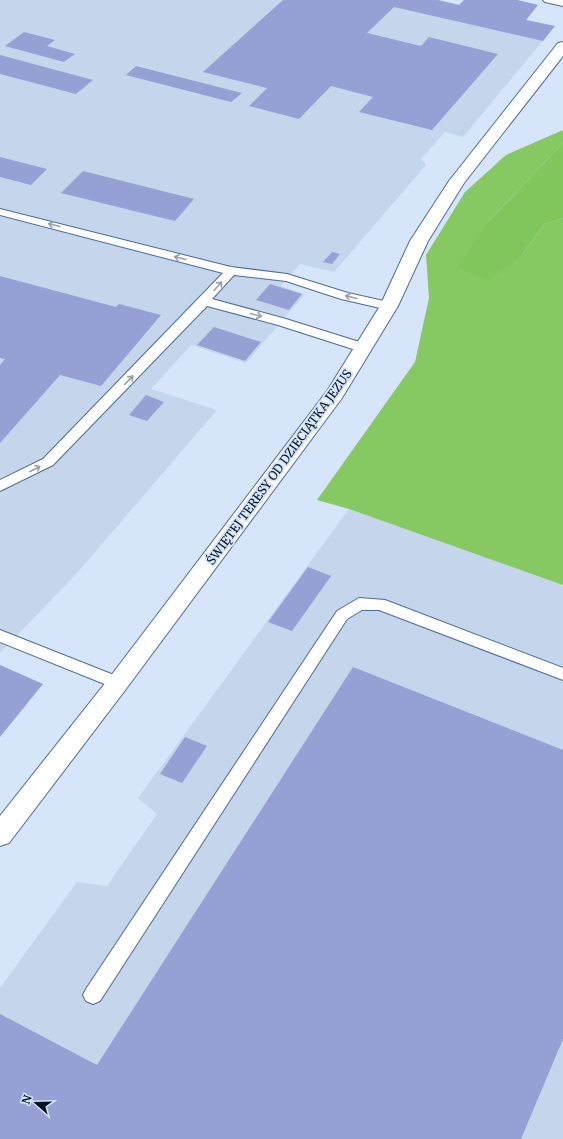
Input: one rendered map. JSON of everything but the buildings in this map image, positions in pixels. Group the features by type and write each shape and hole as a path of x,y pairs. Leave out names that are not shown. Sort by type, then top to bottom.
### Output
{"street":[{"name":"ŚWIĘTEJ TERESY OD DZIECIĄTKA JEZUS","path":"0,836 118,683 335,394 389,306 419,241 457,181 563,46"}],"lane":[{"path":"548,0 563,3"},
{"path":"0,212 231,271 288,278 345,296 389,306"},
{"path":"0,486 48,462 204,301 231,271"},
{"path":"204,301 282,322 364,348"},
{"path":"93,995 342,615 359,604 380,604 563,674"},
{"path":"0,636 118,683"}],"shaded area":[{"path":"0,0 438,0 459,5 464,0 517,0 538,5 526,20 555,26 463,137 445,132 421,159 426,165 334,272 300,264 281,286 305,294 246,363 191,345 151,389 217,410 77,573 0,653"},
{"path":"349,509 563,585 563,1139 0,1139 0,988 77,882 107,886 157,814 138,798"}],"green space":[{"path":"563,130 563,143 487,223 522,255 544,224 563,218 563,585 349,509 317,500 415,362 429,298 426,255 465,192 506,155"},
{"path":"563,143 563,218 544,224 522,255 488,281 457,268 487,223"}]}
